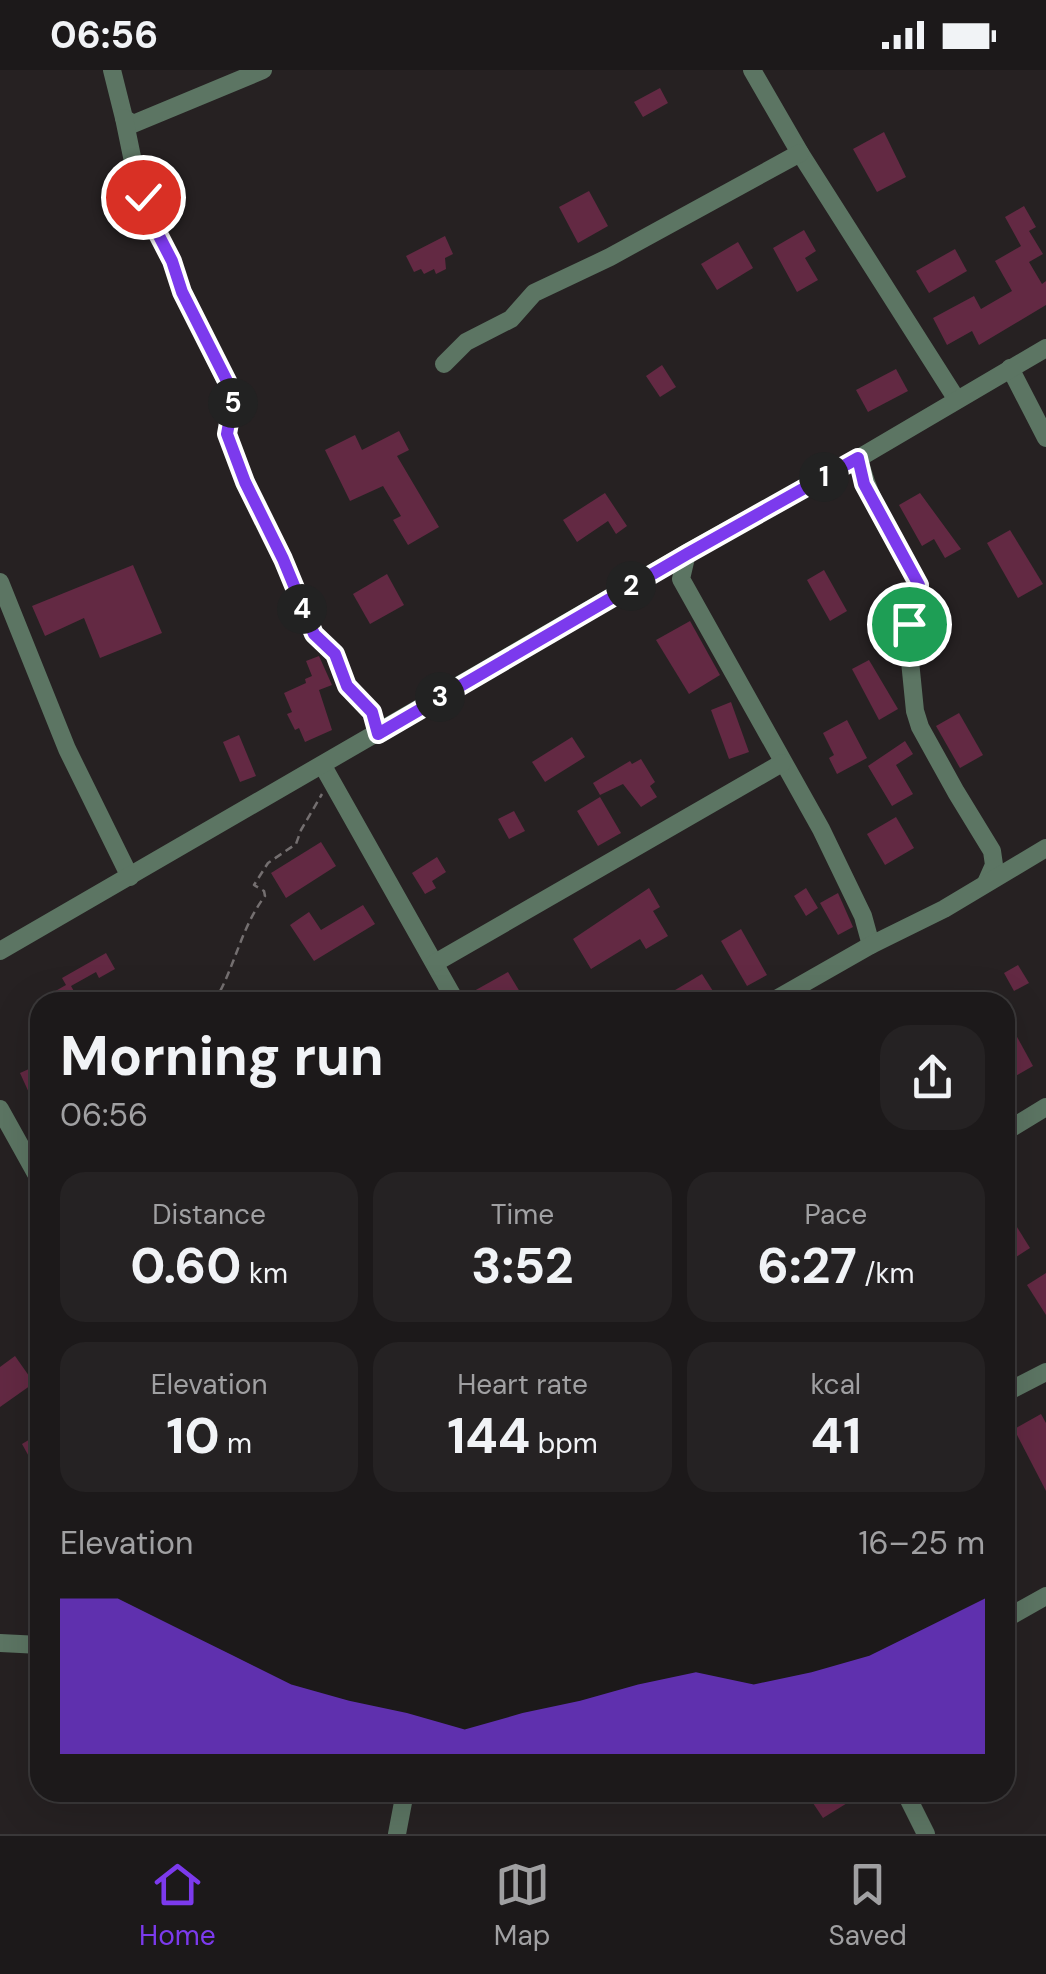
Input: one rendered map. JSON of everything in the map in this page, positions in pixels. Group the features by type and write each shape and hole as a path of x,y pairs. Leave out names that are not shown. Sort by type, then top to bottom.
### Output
{"street":[{"path":"112,70 138,186 151,208 182,292 234,395 227,434 245,482 314,634 335,654 347,686 372,712 378,734"},
{"path":"124,118 133,124 144,121 263,70"},
{"path":"752,70 800,153 957,400"},
{"path":"444,364 466,342 510,319 534,293 610,258 800,153"},
{"path":"0,951 327,773 378,734 1046,348"},
{"path":"1010,368 1046,438"},
{"path":"858,458 868,493 919,585 908,641 915,710 920,727 992,851 994,865 986,883"},
{"path":"687,554 681,579 821,829 862,916 871,945"},
{"path":"0,582 61,734 130,877"},
{"path":"434,963 782,763"},
{"path":"327,773 450,992"},
{"path":"789,992 944,909 1046,848"},
{"path":"1015,1126 1046,1106"},
{"path":"0,1109 30,1162"},
{"path":"1015,1388 1046,1372"},
{"path":"1015,1614 1046,1596"},
{"path":"0,1642 30,1644"},
{"path":"396,1834 403,1802"},
{"path":"909,1802 926,1834"}],"path":[{"path":"219,992 234,962 244,926 264,896 264,891 254,886 268,863 296,844 327,773"}],"building":[{"path":"660,88 668,103 643,117 634,102"},
{"path":"884,132 906,177 877,192 853,149"},
{"path":"589,191 608,226 578,243 559,207"},
{"path":"1024,206 1036,227 1029,231 1043,254 1029,262 1042,284 1046,281 1046,305 979,345 972,331 947,345 933,318 974,296 981,309 1012,291 995,261 1021,246 1005,217"},
{"path":"804,230 816,251 805,258 818,280 797,292 773,248"},
{"path":"445,236 453,254 445,258 446,269 436,274 434,269 424,274 421,269 414,272 406,256"},
{"path":"738,242 753,268 717,290 701,264"},
{"path":"955,249 967,271 929,293 916,271"},
{"path":"662,365 676,387 660,397 646,376"},
{"path":"896,369 908,391 868,412 856,390"},
{"path":"399,431 409,450 397,456 439,527 408,545 393,520 401,516 383,486 350,501 325,450 355,435 362,450"},
{"path":"605,493 627,526 616,534 608,521 577,542 563,520"},
{"path":"920,493 961,549 945,558 934,539 922,546 899,505"},
{"path":"1010,530 1043,584 1018,598 987,543"},
{"path":"133,565 162,633 100,658 84,618 45,636 32,606"},
{"path":"824,570 847,611 830,621 807,580"},
{"path":"387,574 404,605 370,624 353,594"},
{"path":"690,621 720,675 689,694 656,640"},
{"path":"319,656 332,685 319,690 332,730 305,742 287,714 292,712 284,693 306,683 305,679 312,676 306,661"},
{"path":"869,660 898,709 879,720 852,669"},
{"path":"731,702 749,752 729,759 711,710"},
{"path":"959,713 983,755 960,768 936,726"},
{"path":"847,720 867,758 837,774 829,758 834,755 823,733"},
{"path":"239,735 256,776 240,782 223,742"},
{"path":"572,737 585,757 545,782 532,762"},
{"path":"905,741 913,754 896,765 913,794 892,806 868,766"},
{"path":"641,759 655,782 650,786 657,797 641,807 623,784 600,795 593,783 630,761 632,764"},
{"path":"600,797 621,833 598,846 577,811"},
{"path":"514,811 525,831 509,839 498,819"},
{"path":"896,817 914,848 885,865 867,834"},
{"path":"321,842 336,866 286,898 271,873"},
{"path":"437,857 446,872 432,881 436,888 425,894 412,873"},
{"path":"649,888 660,907 653,911 668,936 646,949 640,939 591,969 573,939"},
{"path":"806,888 818,908 806,916 794,896"},
{"path":"838,893 853,927 838,935 820,903"},
{"path":"363,905 375,924 314,961 290,925 309,912 321,930"},
{"path":"741,929 767,975 747,986 721,941"},
{"path":"106,953 115,969 99,978 96,972 71,986 74,992 54,992 66,985 62,978"},
{"path":"1018,965 1029,983 1014,991 1004,973"},
{"path":"508,972 520,992 475,992"},
{"path":"702,974 714,992 672,992"},
{"path":"1015,1033 1033,1066 1015,1076"},
{"path":"30,1068 30,1095 20,1073"},
{"path":"1015,1224 1030,1248 1015,1258"},
{"path":"1046,1273 1046,1315 1027,1285"},
{"path":"15,1356 30,1377 30,1386 0,1407 0,1367"},
{"path":"1041,1414 1046,1423 1046,1491 1015,1431"},
{"path":"30,1439 30,1458 22,1444"},
{"path":"812,1802 849,1802 823,1818"}],"route":[{"path":"143,197 151,208 182,292 234,395 227,434 245,482 314,634 335,654 347,686 372,712 378,734 858,458 864,484 919,585 909,624"}]}
